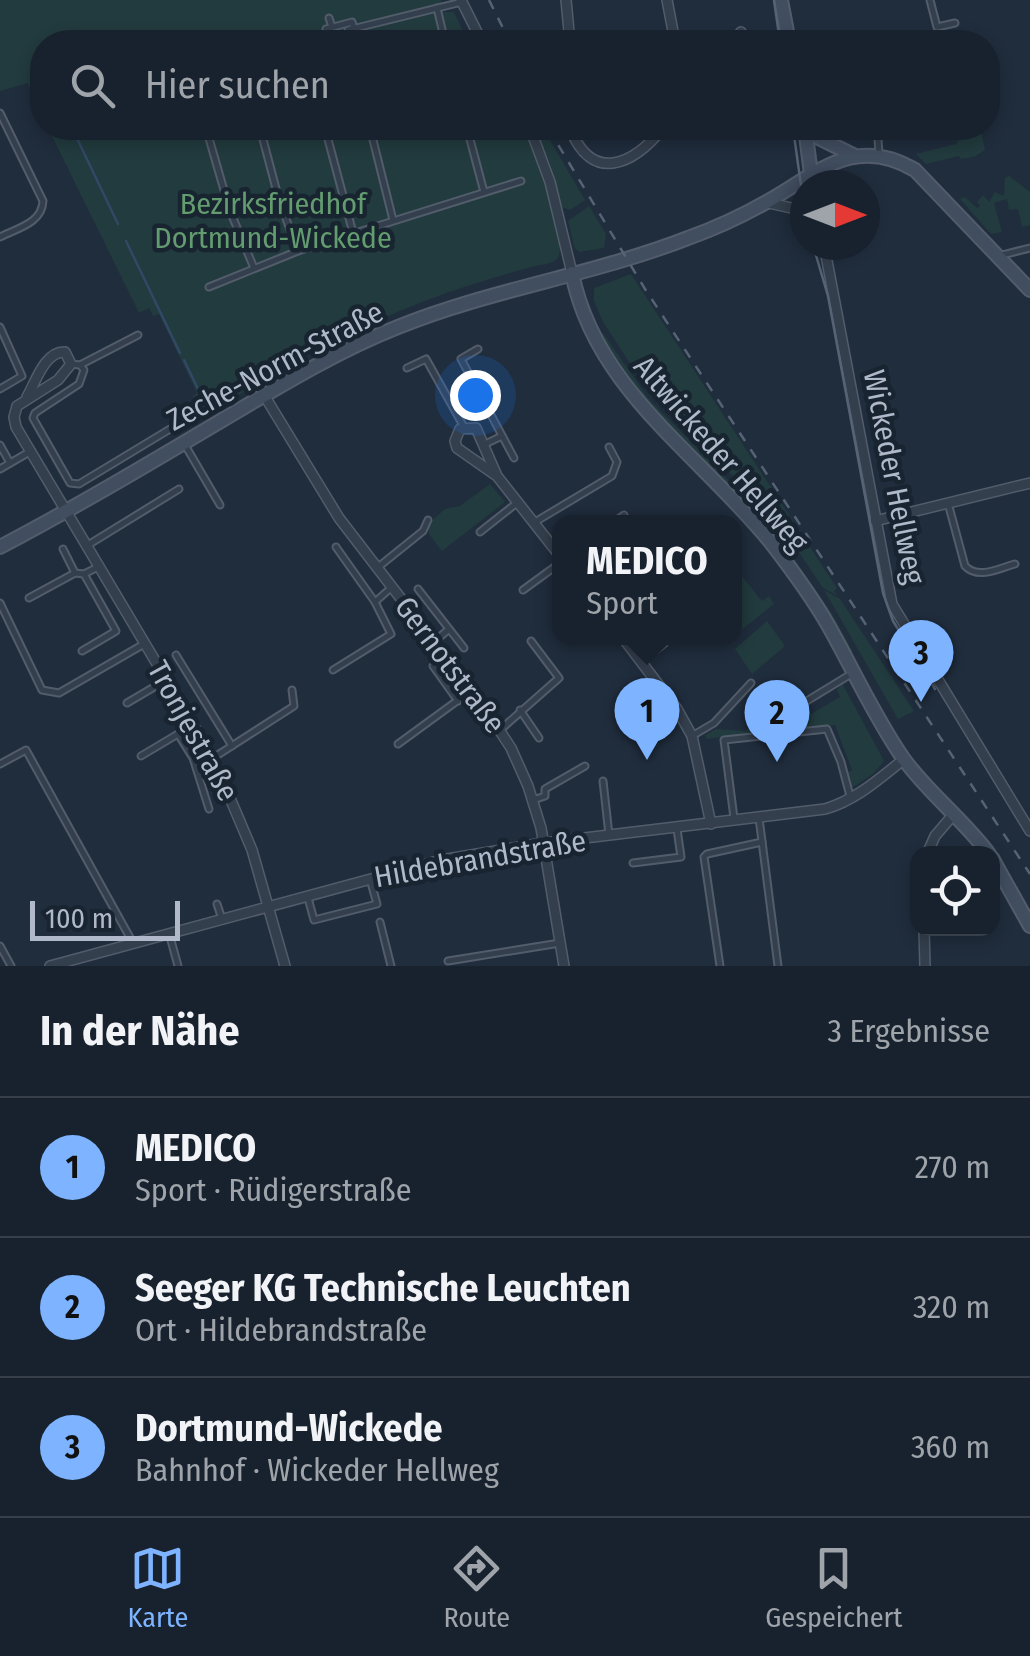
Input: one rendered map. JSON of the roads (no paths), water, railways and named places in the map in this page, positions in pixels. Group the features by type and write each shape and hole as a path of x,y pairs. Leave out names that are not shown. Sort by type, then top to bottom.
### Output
{"main road":[{"path":"781,0 787,30"},
{"path":"807,140 811,170"},
{"path":"823,140 854,155 878,155 904,163 927,179 1030,290"},
{"name":"Zeche-Norm-Straße","path":"829,170 854,155"},
{"name":"Zeche-Norm-Straße","path":"0,548 264,395 397,327 464,303 644,255 707,231 790,191"},
{"name":"Altwickeder Hellweg","path":"572,274 583,314 613,370 640,405 728,493 773,546 826,620 904,759 982,846"},
{"name":"Altwickeder Hellweg","path":"1000,872 1030,926"}],"street":[{"path":"566,0 569,30"},
{"path":"667,0 673,30"},
{"path":"462,1 476,30"},
{"path":"534,140 550,182 572,274"},
{"path":"577,140 582,150 608,164 620,163 640,152 652,140"},
{"path":"766,202 790,208"},
{"name":"Wickeder Hellweg","path":"827,260 892,604 1030,831"},
{"path":"56,351 65,352 75,365 58,380 27,397 49,356 56,351"},
{"name":"Gernotstraße","path":"264,395 317,485 472,690 521,768 544,843 564,966"},
{"name":"Tronjestraße","path":"27,397 17,406 14,417 30,452 213,758 252,850 285,966"},
{"path":"498,476 457,448 456,435 464,427 476,428 498,476 552,548"},
{"path":"875,521 1030,483"},
{"path":"628,645 692,736 711,824"},
{"name":"Hildebrandstraße","path":"50,966 441,860 544,843 824,809 852,798 904,759"},
{"path":"1017,806 1030,802"},
{"path":"932,846 953,815"},
{"path":"924,936 924,966"}],"lane":[{"path":"930,0 937,27 955,23"},
{"path":"326,30 352,22 351,29 462,1"},
{"path":"437,8 442,30"},
{"path":"329,18 332,28"},
{"path":"0,113 43,200 35,220 0,237"},
{"path":"209,140 230,211 254,268"},
{"path":"263,140 278,200 298,251"},
{"path":"328,140 353,234"},
{"path":"373,140 394,220"},
{"path":"470,140 484,193"},
{"path":"878,140 878,155"},
{"path":"209,287 298,251 521,181"},
{"path":"999,256 1030,248"},
{"path":"0,327 22,376 0,389"},
{"path":"75,365 138,335"},
{"path":"478,349 461,359 514,458"},
{"path":"407,368 426,358 464,427"},
{"path":"75,365 84,370 79,384 33,418 70,483 79,484 175,426"},
{"path":"483,445 502,436"},
{"path":"183,443 220,506"},
{"path":"0,445 10,463"},
{"path":"534,523 612,476 617,462 609,447"},
{"path":"0,468 30,452"},
{"path":"86,546 179,489"},
{"path":"480,532 518,502"},
{"path":"948,503 965,566 971,572 981,574 1016,564"},
{"path":"377,568 424,531 428,520"},
{"path":"332,670 391,634 376,602 336,547"},
{"path":"62,548 74,573"},
{"path":"524,590 552,566"},
{"path":"28,598 74,573 84,574 98,567"},
{"path":"82,651 116,631 84,574"},
{"path":"376,602 392,587"},
{"path":"418,589 464,648"},
{"path":"0,603 42,690 59,694 144,644"},
{"path":"434,641 449,629"},
{"path":"500,730 559,678 531,642"},
{"path":"641,661 663,645"},
{"path":"176,655 232,746"},
{"path":"433,666 458,701"},
{"path":"792,710 854,672"},
{"path":"126,703 166,680"},
{"path":"692,736 714,723 751,683"},
{"path":"213,758 294,706 292,690"},
{"path":"398,744 472,690"},
{"path":"520,710 539,738"},
{"path":"142,756 193,725"},
{"path":"734,821 724,740 827,730 842,762 845,786 852,798"},
{"path":"178,734 193,758 209,809"},
{"path":"0,764 26,750 133,943"},
{"path":"532,800 545,796 544,789 584,766"},
{"path":"603,782 609,835"},
{"path":"759,818 778,966"},
{"path":"632,863 681,857 677,827"},
{"path":"720,966 704,857 762,842"},
{"path":"307,895 314,920 377,904 370,878"},
{"path":"218,904 222,919"},
{"path":"380,922 391,966"},
{"path":"169,933 178,966"},
{"path":"448,962 560,943"},
{"path":"0,946 11,966"}],"waterway":[{"path":"78,140 118,224"},
{"path":"126,241 180,353"},
{"path":"184,360 198,389"}],"tram line":[{"path":"774,0 778,30"},
{"path":"795,140 799,170"},
{"path":"817,260 828,296 883,593 893,621 935,689"}],"railway":[{"path":"489,0 504,30"},
{"path":"555,140 645,289 1030,874"}],"place":[{"name":"Dortmund-Wickede","path":"921,702"},
{"name":"MEDICO","path":"647,760"},
{"name":"Seeger KG Technische Leuchten","path":"777,762"}],"park label":[{"name":"Bezirksfriedhof Dortmund-Wickede","path":"273,221"}]}
